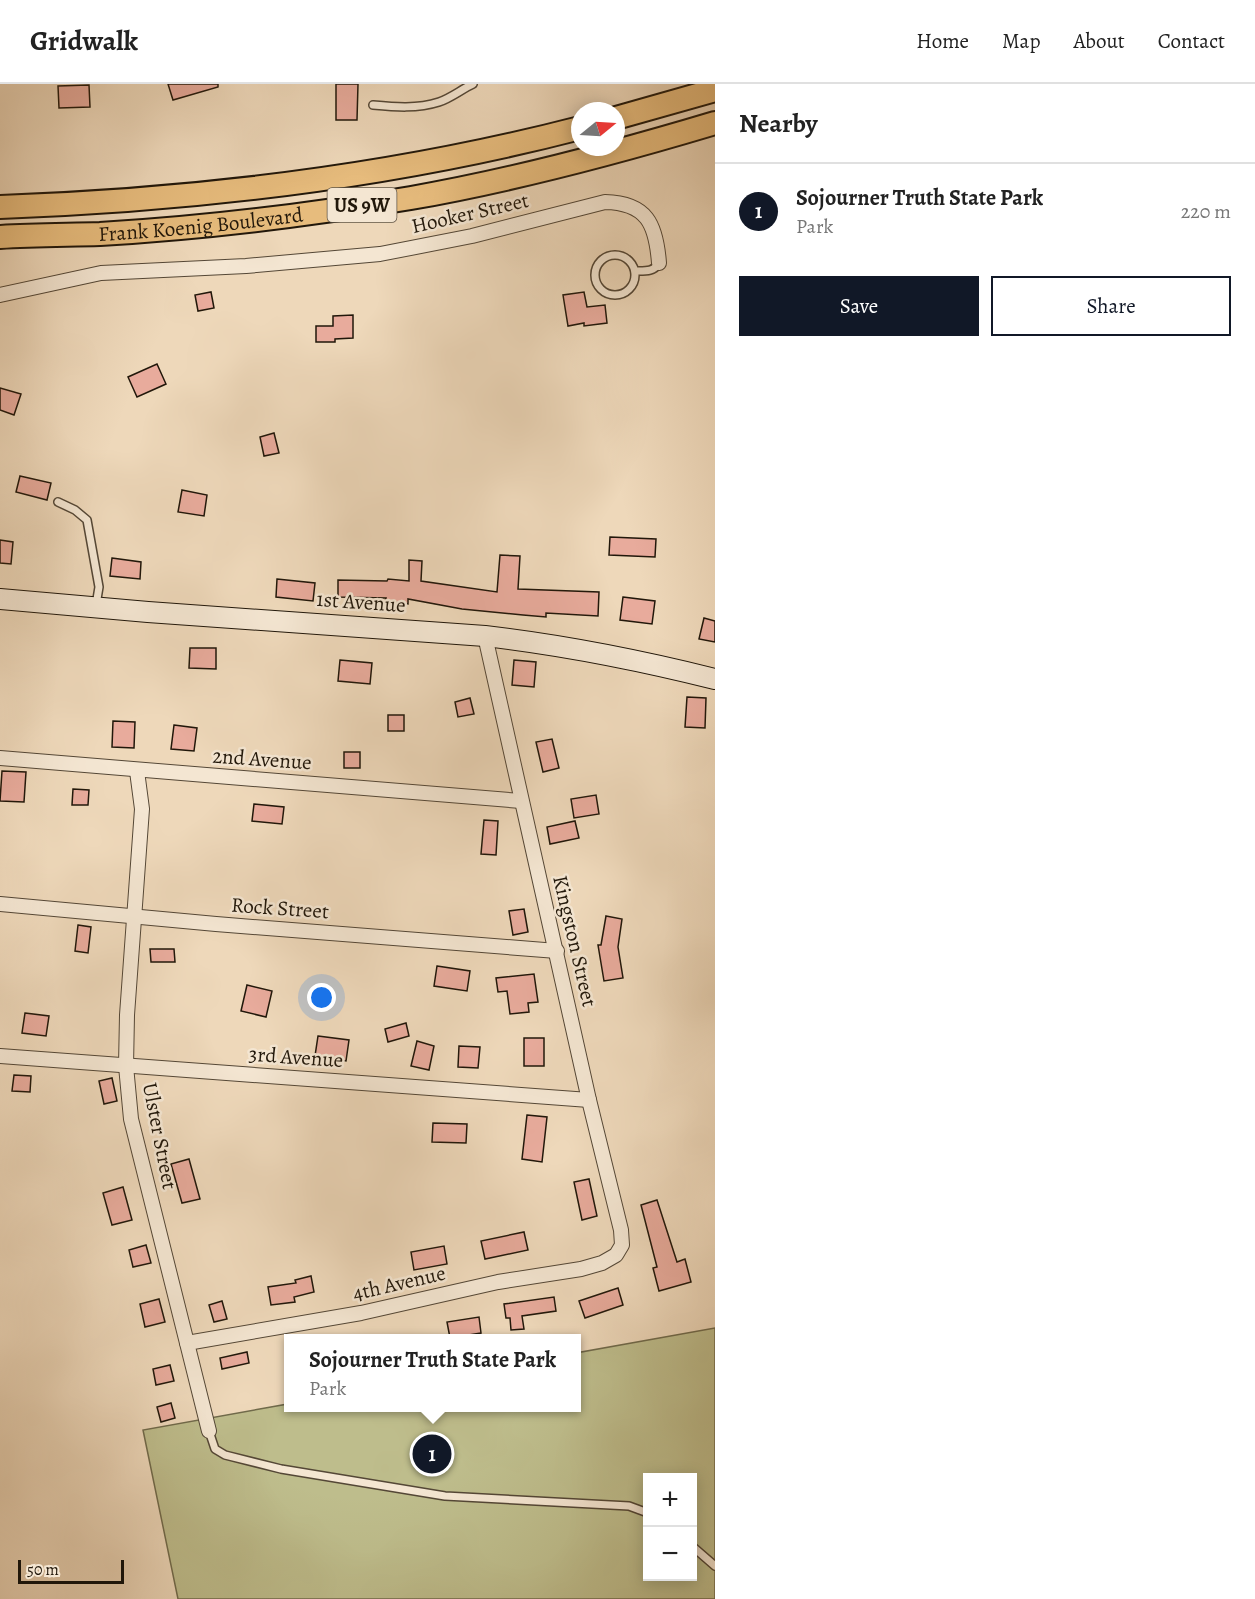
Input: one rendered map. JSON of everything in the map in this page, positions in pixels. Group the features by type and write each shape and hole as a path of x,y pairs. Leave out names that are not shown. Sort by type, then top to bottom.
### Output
{"main road":[{"path":"625,115 715,90"},
{"name":"Frank Koenig Boulevard","path":"0,237 99,234 310,213 412,198 562,165 715,123"},
{"name":"Frank Koenig Boulevard","path":"0,207 191,194 315,180 406,166 571,130"}],"street":[{"name":"Hooker Street","path":"0,294 101,273 246,267 380,254 472,236 605,202 622,202 638,208 650,222 657,244 659,263"},
{"name":"1st Avenue","path":"0,599 540,642 644,662 715,680"},
{"name":"Kingston Street","path":"485,636 589,1100 621,1230 621,1245 616,1255"},
{"name":"2nd Avenue","path":"0,758 521,801"},
{"name":"Ulster Street","path":"137,771 142,809 127,1016 126,1066 131,1119 209,1431"},
{"name":"Rock Street","path":"0,904 556,951"},
{"name":"3rd Avenue","path":"0,1056 589,1100"},
{"name":"4th Avenue","path":"187,1343 361,1313 498,1282 581,1269 602,1263 616,1255"}],"lane":[{"path":"373,105 422,106 441,101 473,84"},
{"path":"612,255 629,260 635,271 635,278 630,289 619,295 612,295 601,289 595,278 601,260 612,255"},
{"path":"635,271 648,271 659,263"},
{"path":"58,502 75,510 87,520 99,587 96,608"},
{"path":"209,1431 214,1449 225,1455 281,1469 445,1496 629,1506 643,1511"},
{"path":"697,1550 715,1566"}],"shaded area":[{"path":"715,1328 715,1599 178,1599 143,1430 284,1405 284,1412 581,1412 581,1352"}],"building":[{"path":"168,84 218,84 218,87 173,100"},
{"path":"336,84 358,84 357,120 336,120"},
{"path":"89,85 90,107 59,108 58,86"},
{"path":"211,292 214,308 198,311 195,295"},
{"path":"584,292 587,307 605,305 607,323 568,326 563,295"},
{"path":"353,315 353,338 335,339 335,342 316,342 316,326 333,326 333,316"},
{"path":"157,364 166,384 137,397 128,377"},
{"path":"0,388 21,394 14,415 0,410"},
{"path":"274,433 279,453 264,456 260,437"},
{"path":"20,476 51,483 47,500 16,492"},
{"path":"182,490 207,495 204,516 178,512"},
{"path":"610,537 656,539 655,557 609,555"},
{"path":"0,540 13,542 11,564 0,563"},
{"path":"500,555 520,556 518,589 599,592 598,616 546,613 546,617 462,609 408,599 408,604 385,601 386,598 338,597 338,580 409,581 409,560 422,561 421,581 497,592"},
{"path":"112,558 141,562 140,579 110,576"},
{"path":"277,579 315,583 313,601 276,597"},
{"path":"623,597 655,601 652,624 620,620"},
{"path":"704,618 715,621 715,642 699,639"},
{"path":"190,648 216,648 216,669 189,668"},
{"path":"340,660 372,663 370,684 338,681"},
{"path":"514,660 536,662 534,687 512,685"},
{"path":"687,697 706,698 705,728 685,727"},
{"path":"470,698 474,714 458,717 455,702"},
{"path":"388,715 404,715 404,731 388,731"},
{"path":"113,721 135,722 134,748 112,747"},
{"path":"174,725 197,728 194,751 171,749"},
{"path":"552,739 559,768 543,772 536,742"},
{"path":"344,752 360,752 360,768 344,768"},
{"path":"2,771 26,772 24,802 0,801"},
{"path":"73,789 89,790 88,805 72,805"},
{"path":"596,795 599,814 574,818 571,799"},
{"path":"254,804 284,807 282,824 252,821"},
{"path":"484,820 498,821 496,855 481,854"},
{"path":"575,821 579,838 550,844 547,827"},
{"path":"524,909 528,932 513,935 509,911"},
{"path":"606,916 622,919 618,947 623,978 604,981 598,945 601,945"},
{"path":"78,925 91,927 88,953 75,951"},
{"path":"150,949 174,949 175,962 151,962"},
{"path":"437,966 470,971 467,991 434,986"},
{"path":"534,974 538,1002 528,1003 529,1012 510,1014 507,991 498,992 496,978"},
{"path":"247,985 272,991 266,1017 241,1011"},
{"path":"25,1013 49,1016 46,1036 22,1033"},
{"path":"406,1023 409,1036 388,1042 385,1029"},
{"path":"318,1036 349,1040 346,1061 315,1056"},
{"path":"524,1038 544,1038 544,1066 524,1066"},
{"path":"417,1041 434,1046 429,1070 411,1066"},
{"path":"459,1046 480,1047 478,1068 458,1067"},
{"path":"14,1075 31,1076 30,1092 12,1091"},
{"path":"112,1078 117,1101 104,1104 99,1081"},
{"path":"527,1115 547,1117 542,1162 522,1159"},
{"path":"433,1123 467,1124 466,1143 432,1142"},
{"path":"189,1159 200,1199 182,1203 171,1164"},
{"path":"589,1179 597,1216 582,1220 574,1182"},
{"path":"123,1187 132,1220 112,1225 103,1193"},
{"path":"657,1200 677,1262 685,1259 691,1282 659,1291 653,1268 657,1267 641,1205"},
{"path":"524,1232 528,1250 485,1259 481,1241"},
{"path":"146,1245 151,1263 133,1267 129,1250"},
{"path":"444,1246 447,1264 414,1270 411,1252"},
{"path":"311,1276 314,1292 294,1297 295,1302 271,1305 268,1287 296,1283 295,1280"},
{"path":"618,1288 623,1305 585,1318 579,1301"},
{"path":"554,1297 556,1311 522,1316 524,1329 511,1330 510,1318 506,1318 504,1304"},
{"path":"159,1299 165,1322 145,1327 140,1304"},
{"path":"222,1301 227,1319 214,1322 209,1305"},
{"path":"479,1317 481,1333 449,1334 447,1322"},
{"path":"247,1352 249,1363 222,1369 220,1358"},
{"path":"170,1365 174,1381 156,1385 153,1369"},
{"path":"171,1403 175,1418 161,1422 157,1407"}],"place":[{"name":"Sojourner Truth State Park","path":"432,1454"}]}
